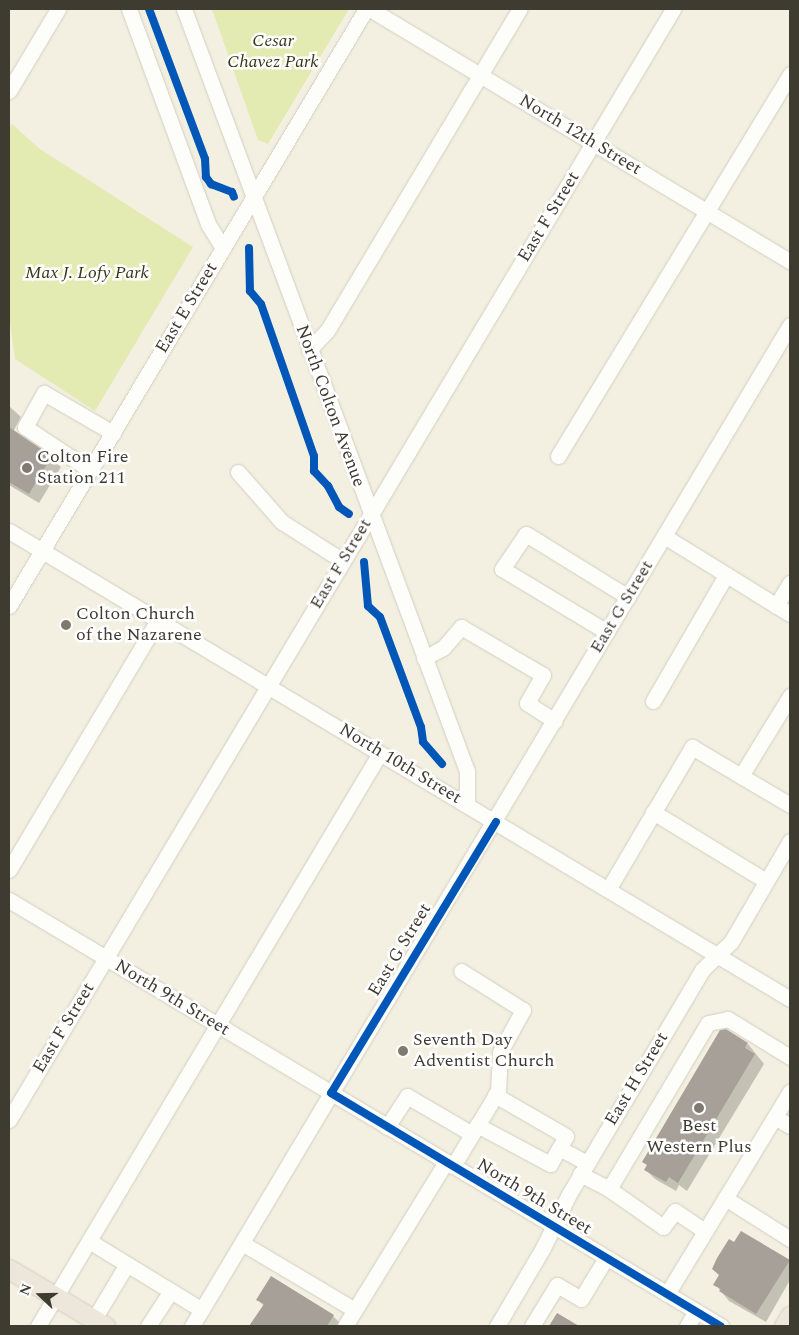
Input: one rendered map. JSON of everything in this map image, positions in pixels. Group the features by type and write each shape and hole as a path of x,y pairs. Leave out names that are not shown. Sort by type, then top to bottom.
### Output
{"main road":[{"path":"9,1268 100,1323"},
{"path":"784,1326 790,1316"}],"street":[{"path":"9,91 58,9"},
{"path":"129,9 208,224 223,248"},
{"name":"North Colton Avenue","path":"184,9 309,350 467,771 467,805"},
{"name":"East E Street","path":"9,606 366,9"},
{"name":"North 12th Street","path":"370,9 790,261"},
{"path":"309,350 327,332 520,9"},
{"name":"East F Street","path":"9,1120 267,685 371,515 673,9"},
{"path":"558,456 790,74"},
{"name":"East G Street","path":"192,1326 330,1093 496,822 790,325"},
{"path":"90,470 25,427 44,393 113,432"},
{"path":"238,472 282,522 343,561"},
{"name":"North 10th Street","path":"9,531 609,888 790,999"},
{"path":"607,632 502,569 526,534 628,597"},
{"path":"664,536 790,614"},
{"path":"653,701 726,575"},
{"path":"776,606 790,583"},
{"path":"9,870 158,620"},
{"path":"424,658 443,648 461,627 543,674 527,703 555,720"},
{"path":"741,776 790,696"},
{"path":"609,888 692,747 790,805"},
{"path":"38,1326 380,753"},
{"path":"653,812 766,881"},
{"name":"East H Street","path":"497,1326 583,1169 702,970 731,942 790,843"},
{"name":"North 9th Street","path":"9,900 721,1326"},
{"path":"346,1326 495,1095 501,1075 500,1052 523,1010 461,971"},
{"path":"609,1189 708,1023 728,1019 790,1057"},
{"path":"667,1294 790,1092"},
{"path":"388,1127 407,1096 550,1164 566,1136 495,1095"},
{"path":"775,1117 790,1126"},
{"path":"559,1148 609,1189 663,1227 675,1211 705,1231"},
{"path":"725,1198 790,1239"},
{"path":"89,1241 202,1310"},
{"path":"242,1242 355,1310"},
{"path":"532,1326 557,1285 581,1299 606,1258"},
{"path":"100,1323 127,1264"},
{"path":"148,1326 171,1291"},
{"path":"687,1326 696,1311"}],"green space":[{"name":"Cesar Chavez Park","path":"212,9 349,9 268,144 258,140"},
{"name":"Max J. Lofy Park","path":"12,124 40,149 193,247 95,411 15,359 9,315 9,129"}],"building":[{"name":"Colton Fire Station 211","path":"9,427 52,456 29,494 9,482"},
{"name":"Best Western Plus","path":"726,1029 748,1043 745,1048 755,1054 678,1183 669,1177 666,1182 644,1170 647,1165 642,1162 720,1030"},
{"path":"741,1231 790,1260 756,1314 719,1291 721,1289 713,1285 719,1275 712,1269 717,1258 729,1239 734,1242"},
{"path":"271,1276 334,1315 327,1326 249,1326 264,1304 256,1300"},
{"path":"557,1313 579,1326 549,1326"}],"cycle path":[{"path":"149,9 205,159 206,177 211,184 232,192 234,197"},
{"path":"249,248 250,291 261,304 314,456 314,471 328,486 339,507 349,514"},
{"path":"364,562 368,606 380,617 421,727 423,742 442,764"},
{"path":"496,822 331,1093 721,1326"}],"place":[{"name":"Colton Fire Station 211","path":"27,468"},
{"name":"Colton Church of the Nazarene","path":"66,625"},
{"name":"Seventh Day Adventist Church","path":"403,1051"},
{"name":"Best Western Plus","path":"699,1108"}]}
